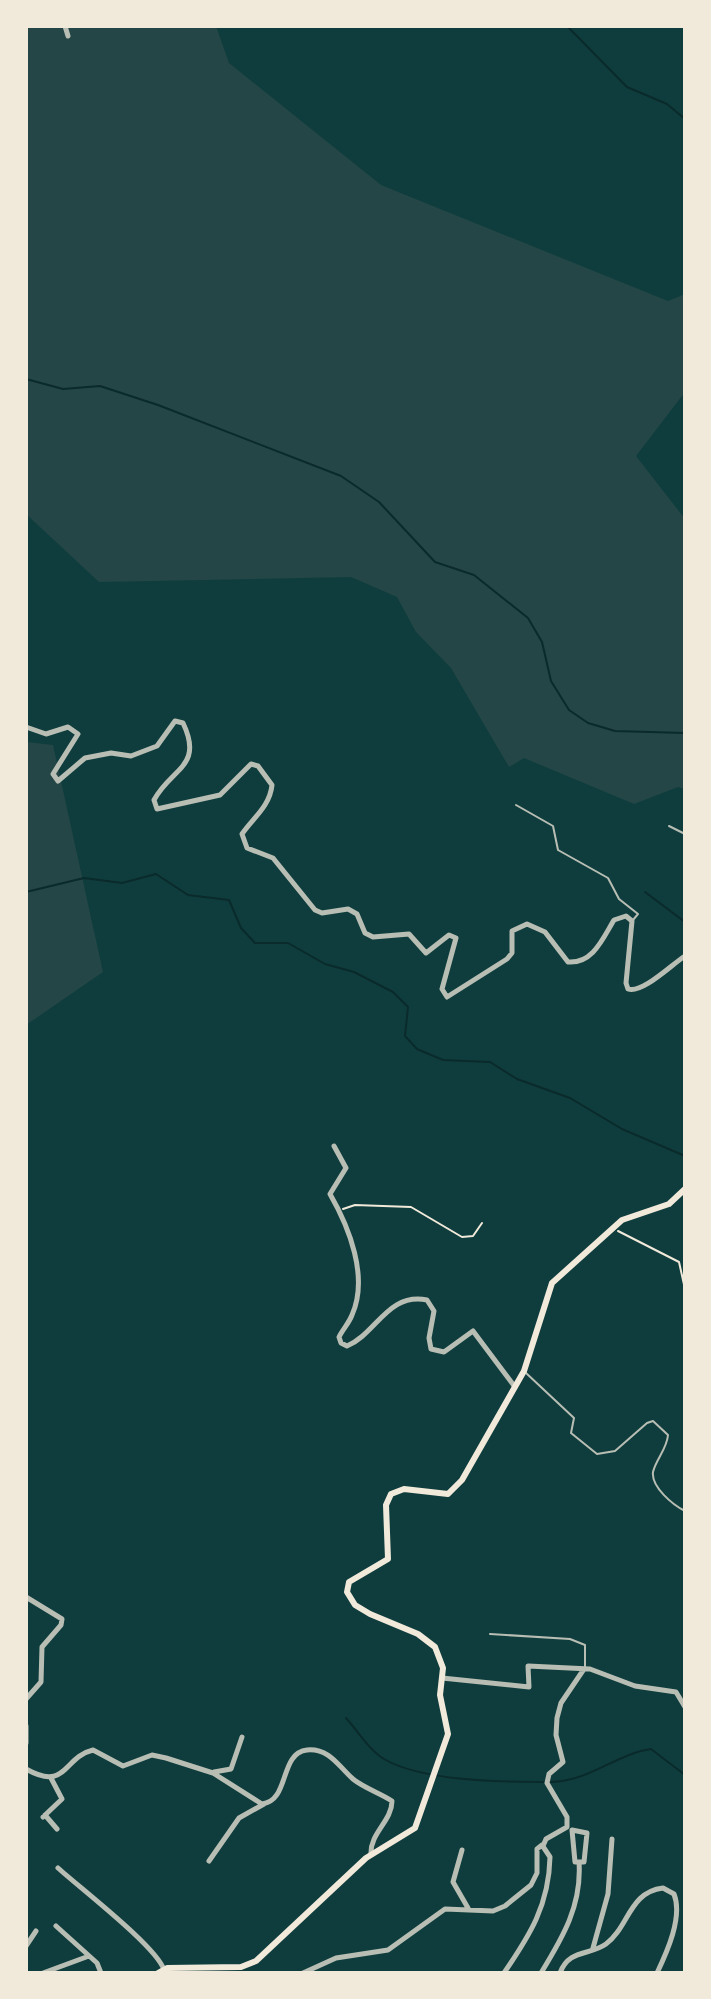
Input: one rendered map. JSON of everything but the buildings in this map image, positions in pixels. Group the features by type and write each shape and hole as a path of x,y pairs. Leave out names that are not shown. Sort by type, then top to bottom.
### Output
{"main road":[{"path":"161,1972 241,1967 256,1961 371,1854 415,1828 448,1734 440,1704 442,1678 439,1653 431,1642 355,1605 348,1588 353,1580 388,1559 386,1505 391,1494 404,1489 442,1495 452,1492 524,1371 549,1287 631,1215 669,1204 685,1189"}],"street":[{"path":"65,26 68,36"},
{"path":"26,727 46,734 68,727 78,734 53,774 58,781 85,758 98,754 143,753 166,738 175,721 183,723 191,755 187,764 158,793 154,800 157,809 220,795 244,769 251,764 258,766 272,785 272,791 264,807 242,834 247,848 273,858 315,910 322,913 348,909 357,914 365,933 373,937 409,934 426,953 449,935 456,938 442,989 447,997 507,959 512,953 512,931 517,926 535,925 568,962 576,963 597,949 614,920 620,916 632,921 628,989 642,989 664,968 685,956"},
{"path":"334,1146 346,1168 330,1194 339,1209 357,1261 358,1274 357,1298 339,1337 341,1343 347,1346 355,1342 387,1309 413,1299 427,1300 434,1311 429,1338 431,1349 444,1352 473,1331 516,1387"},
{"path":"26,1597 62,1619 42,1647 41,1682 26,1699"},
{"path":"442,1678 529,1687 528,1666 585,1669 635,1686 676,1692 685,1707"},
{"path":"303,1973 336,1958 388,1950 445,1909 493,1911 518,1898 531,1885 537,1873 537,1849 543,1846 546,1839 567,1827 567,1817 547,1787 547,1778 563,1762 555,1728 561,1703 585,1669"},
{"path":"26,1726 26,1743"},
{"path":"213,1773 231,1769 242,1737"},
{"path":"51,1778 93,1750 123,1766 152,1755 213,1773 254,1800 265,1803"},
{"path":"209,1861 239,1818 275,1797 295,1755 305,1750 331,1756 354,1781 392,1801 392,1808 370,1843 371,1854"},
{"path":"26,1769 51,1778 62,1799 44,1816 57,1829"},
{"path":"572,1830 587,1833 587,1855 584,1862 579,1862 575,1862 572,1830"},
{"path":"592,1949 608,1894 612,1839"},
{"path":"504,1973 537,1924 545,1904 550,1857 543,1846"},
{"path":"462,1850 453,1882 468,1908"},
{"path":"541,1973 575,1913 580,1882 579,1862"},
{"path":"58,1868 139,1938 162,1962 161,1972"},
{"path":"560,1973 567,1960 606,1944 644,1894 663,1888 674,1894 677,1903 672,1934 657,1973"},
{"path":"56,1926 89,1956 101,1973"},
{"path":"26,1946 36,1931"},
{"path":"43,1973 89,1956"}],"lane":[{"path":"516,805 553,826 558,850 608,878 619,899 636,909 638,914 632,921"},
{"path":"669,826 685,834"},
{"path":"524,1371 574,1418 571,1433 597,1454 615,1451 647,1423 660,1426 668,1435 653,1473 655,1480 664,1494 685,1511"},
{"path":"490,1634 570,1639 585,1645 585,1669"}],"path":[{"path":"339,1209 355,1205 411,1207 462,1237 473,1236 482,1223"},
{"path":"613,1228 679,1262 685,1289"}],"shaded area":[{"path":"26,26 216,26 229,63 381,185 668,301 685,294 685,392 636,456 685,519 685,789 678,787 634,804 524,758 509,767 451,668 416,632 397,597 351,577 99,582 26,514"},
{"path":"26,742 53,745 103,972 26,1025"}],"waterway":[{"path":"567,26 627,87 667,104 685,119"},
{"path":"26,379 63,389 100,386 158,405 341,476 379,502 435,562 474,575 528,618 542,642 551,681 569,710 588,723 615,731 685,733"},
{"path":"26,892 84,878 122,883 156,874 188,895 229,900 241,928 255,943 288,943 325,964 354,972 393,992 408,1007 405,1036 417,1049 443,1060 490,1062 517,1079 570,1098 622,1129 685,1156"},
{"path":"645,892 685,922"},
{"path":"346,1718 373,1751 400,1766 462,1779 544,1782"},
{"path":"550,1782 577,1778 626,1756 651,1749 685,1775"}]}
